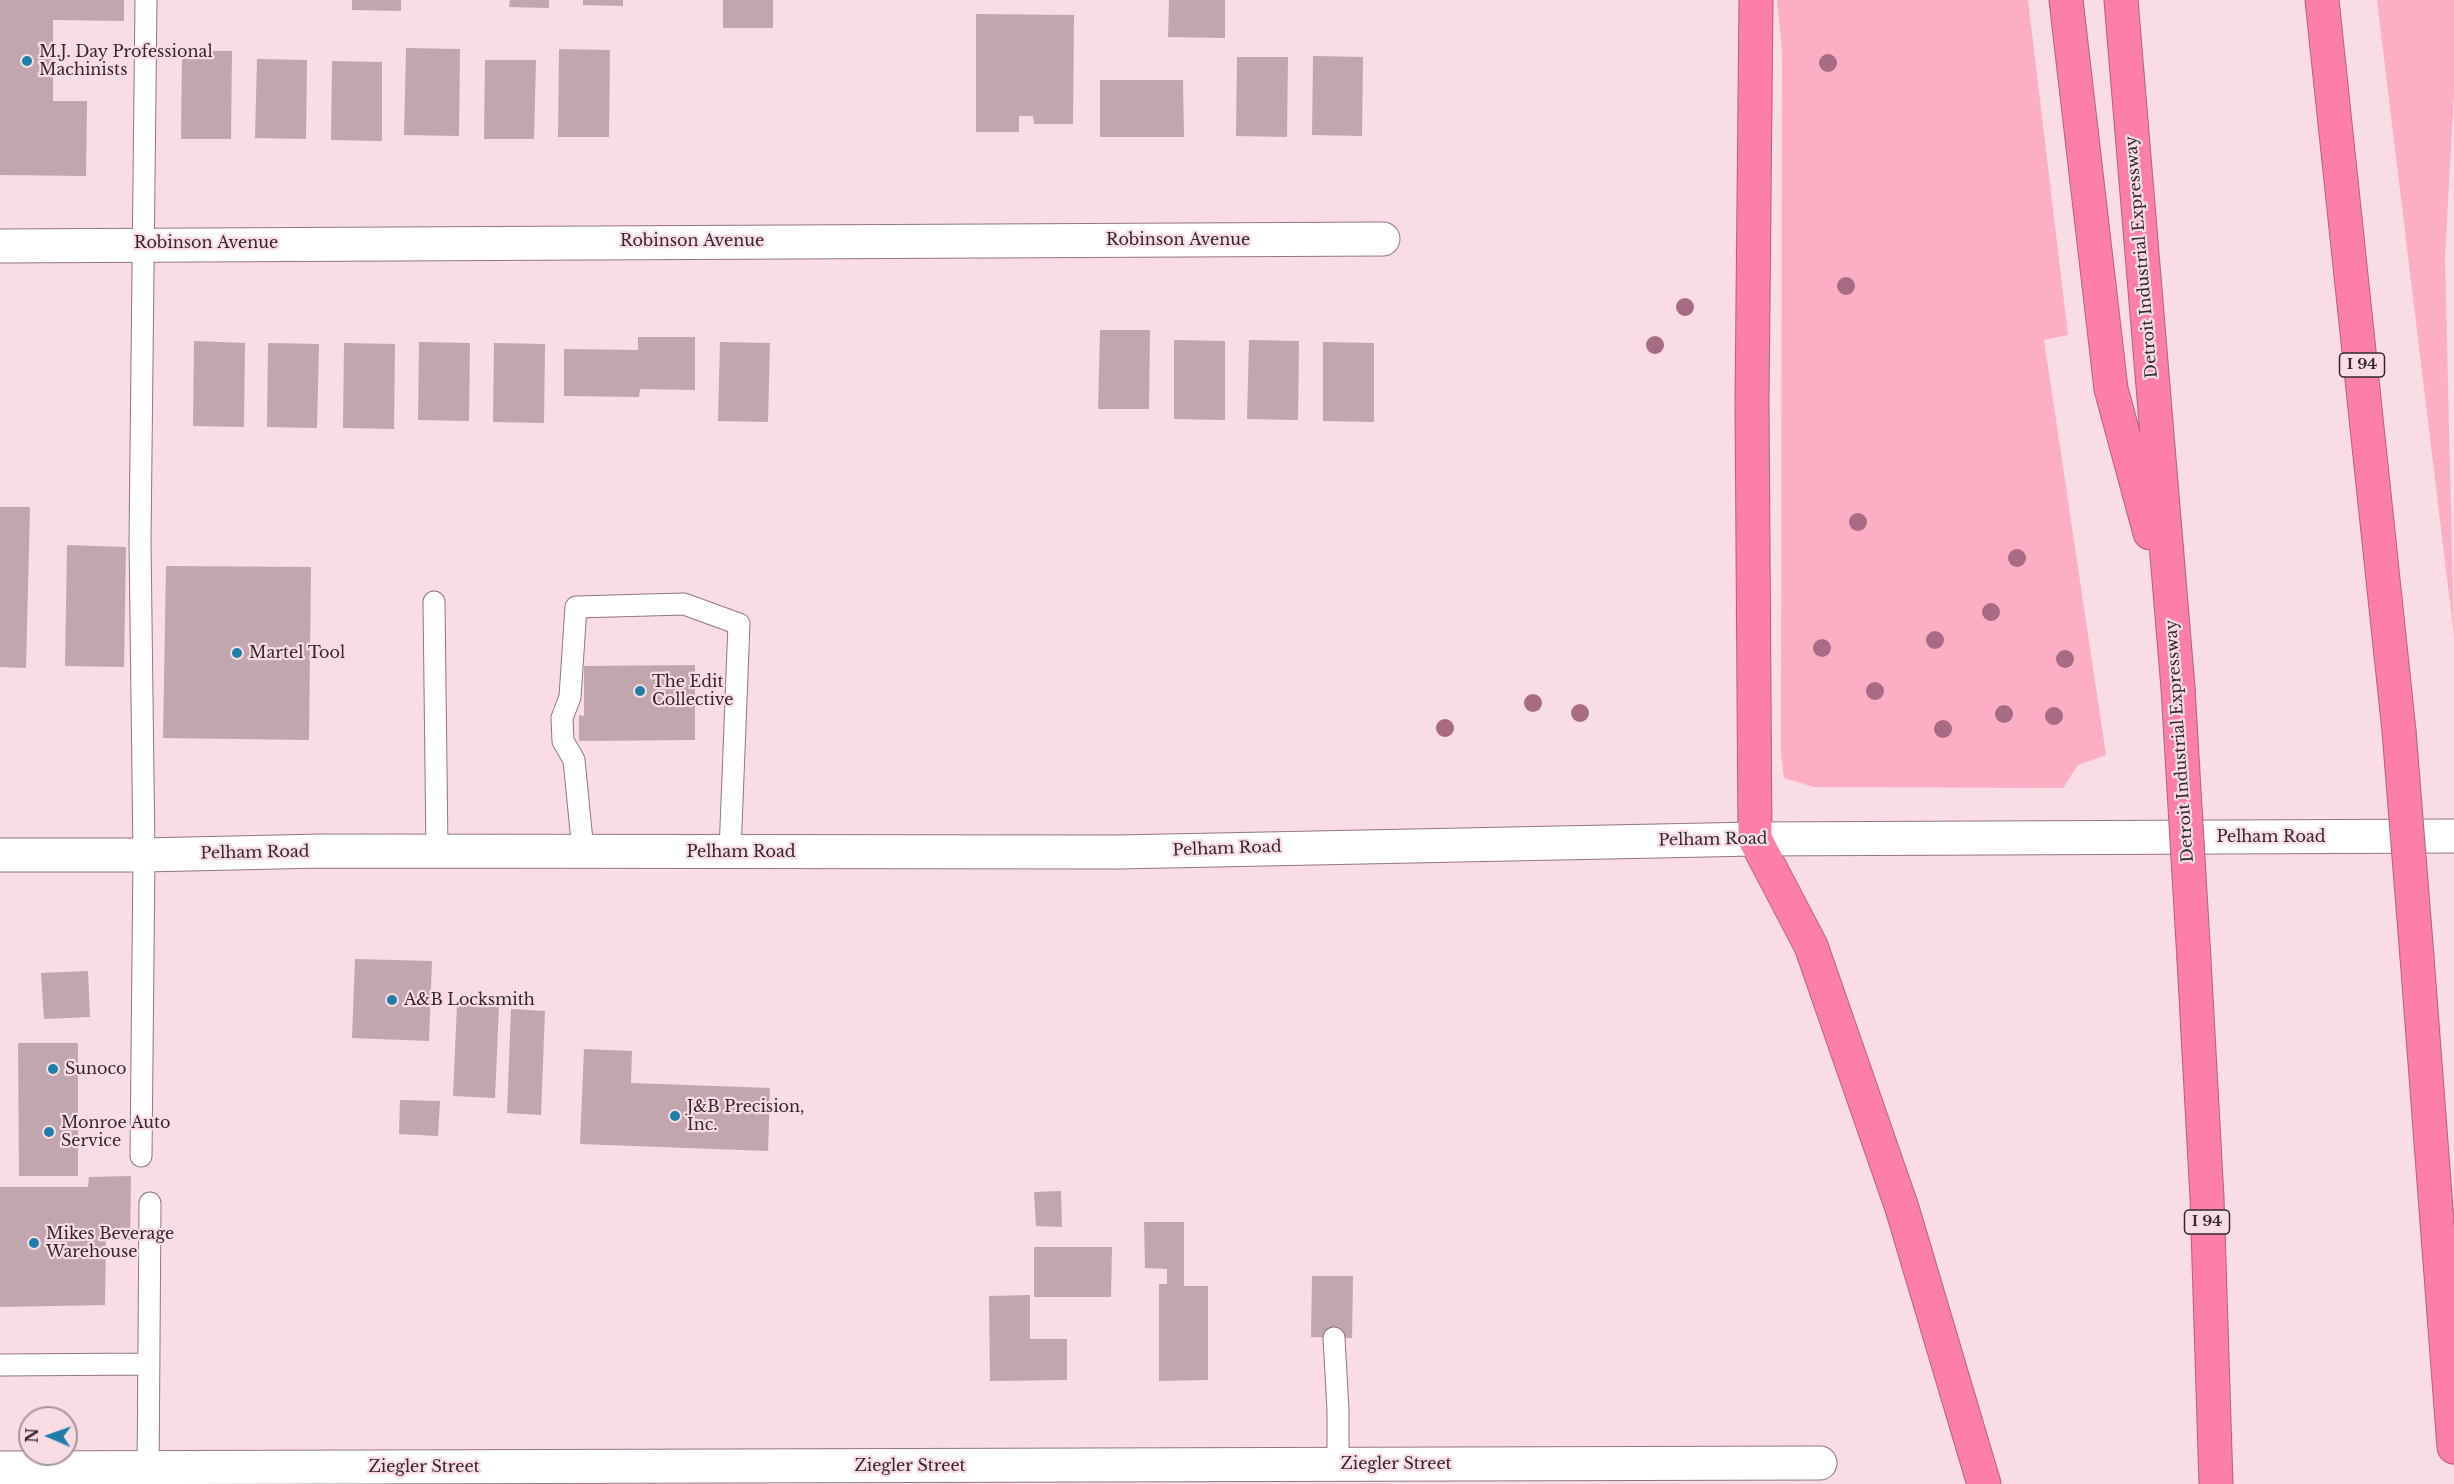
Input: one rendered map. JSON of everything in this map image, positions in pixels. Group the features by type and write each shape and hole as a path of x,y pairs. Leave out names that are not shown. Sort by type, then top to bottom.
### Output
{"highway":[{"path":"1756,0 1752,402 1755,839 1811,946 1902,1208 1984,1484"},
{"path":"2066,0 2111,389 2172,613"},
{"name":"Detroit Industrial Expressway","path":"2121,0 2178,688 2206,1198 2216,1484"},
{"name":"I 94","path":"2322,0 2399,731 2454,1447"}],"street":[{"name":"Robinson Avenue","path":"0,246 1383,239"},
{"name":"Pelham Road","path":"0,855 437,851 1118,852 1755,839 2454,836"},
{"name":"Ziegler Street","path":"0,1468 148,1476 1338,1464 1424,1474 1820,1463"}],"lane":[{"path":"141,1156 144,855 140,541 146,0"},
{"path":"434,602 437,851"},
{"path":"583,851 574,760 563,741 562,718 570,697 576,607 684,604 739,624 730,852"},
{"path":"148,1476 150,1203"},
{"path":"1334,1338 1338,1464"},
{"path":"0,1365 149,1364"}],"shaded area":[{"path":"1777,0 2028,0 2068,335 2044,340 2106,755 2078,765 2063,788 1814,787 1784,778 1781,752 1782,50"},
{"path":"2377,0 2454,0 2454,90 2445,258 2454,636"}],"building":[{"name":"M.J. Day Professional Machinists","path":"0,0 124,0 124,21 53,20 53,101 87,101 86,176 0,175"},
{"path":"352,0 401,0 401,11 352,10"},
{"path":"510,0 549,0 549,8 509,7"},
{"path":"583,0 623,0 623,6 583,5"},
{"path":"723,0 773,0 773,28 723,28"},
{"path":"1169,0 1225,0 1225,38 1168,37"},
{"path":"976,14 1074,15 1073,124 1034,124 1033,116 1019,116 1019,132 976,132"},
{"path":"406,48 460,49 459,136 404,135"},
{"path":"559,49 610,50 609,137 558,137"},
{"path":"182,51 232,51 231,139 181,139"},
{"path":"1313,56 1363,57 1362,136 1312,135"},
{"path":"1237,57 1288,57 1287,137 1236,136"},
{"path":"257,59 307,60 306,139 255,138"},
{"path":"485,60 536,60 534,139 484,139"},
{"path":"332,61 382,62 382,141 331,140"},
{"path":"1100,80 1183,80 1184,137 1100,137"},
{"path":"1100,330 1150,330 1149,409 1098,409"},
{"path":"638,337 695,337 695,390 640,389 639,397 564,396 564,349 638,350"},
{"path":"1174,340 1225,341 1225,420 1174,419"},
{"path":"1249,340 1299,341 1298,420 1247,419"},
{"path":"194,341 245,343 244,427 193,426"},
{"path":"419,342 470,343 469,421 418,420"},
{"path":"720,342 770,343 768,422 718,421"},
{"path":"1323,342 1374,343 1374,422 1323,421"},
{"path":"268,343 319,344 317,428 267,427"},
{"path":"344,343 395,344 394,429 343,428"},
{"path":"494,343 545,344 544,423 493,422"},
{"path":"0,507 30,507 26,668 0,667"},
{"path":"67,545 126,547 124,667 65,666"},
{"name":"Martel Tool","path":"166,566 311,567 309,740 163,738"},
{"name":"The Edit Collective","path":"695,665 695,740 579,741 579,715 584,716 584,666"},
{"name":"A&B Locksmith","path":"355,959 432,961 429,1041 352,1038"},
{"path":"88,971 90,1017 44,1019 41,973"},
{"path":"457,1004 499,1005 495,1098 453,1096"},
{"path":"511,1009 545,1011 541,1115 507,1113"},
{"path":"18,1043 78,1043 78,1176 19,1176"},
{"name":"J&B Precision, Inc.","path":"584,1049 632,1051 631,1083 770,1088 768,1151 580,1144"},
{"path":"400,1100 440,1101 438,1136 399,1134"},
{"path":"131,1176 130,1240 106,1239 105,1305 0,1307 0,1187 88,1187 89,1177"},
{"path":"1061,1191 1062,1227 1036,1226 1034,1192"},
{"path":"1144,1222 1184,1222 1184,1286 1208,1286 1208,1380 1159,1381 1159,1284 1167,1284 1167,1269 1145,1268"},
{"path":"1034,1247 1112,1247 1111,1297 1034,1297"},
{"path":"1312,1276 1353,1276 1352,1338 1311,1337"},
{"path":"1030,1295 1030,1339 1067,1339 1067,1380 990,1381 989,1296"}],"place":[{"name":"M.J. Day Professional Machinists","path":"27,61"},
{"name":"Martel Tool","path":"237,653"},
{"name":"The Edit Collective","path":"640,691"},
{"name":"A&B Locksmith","path":"392,1000"},
{"name":"Sunoco","path":"53,1069"},
{"name":"J&B Precision, Inc.","path":"675,1116"},
{"name":"Monroe Auto Service","path":"49,1132"},
{"name":"Mikes Beverage Warehouse","path":"34,1243"}]}
